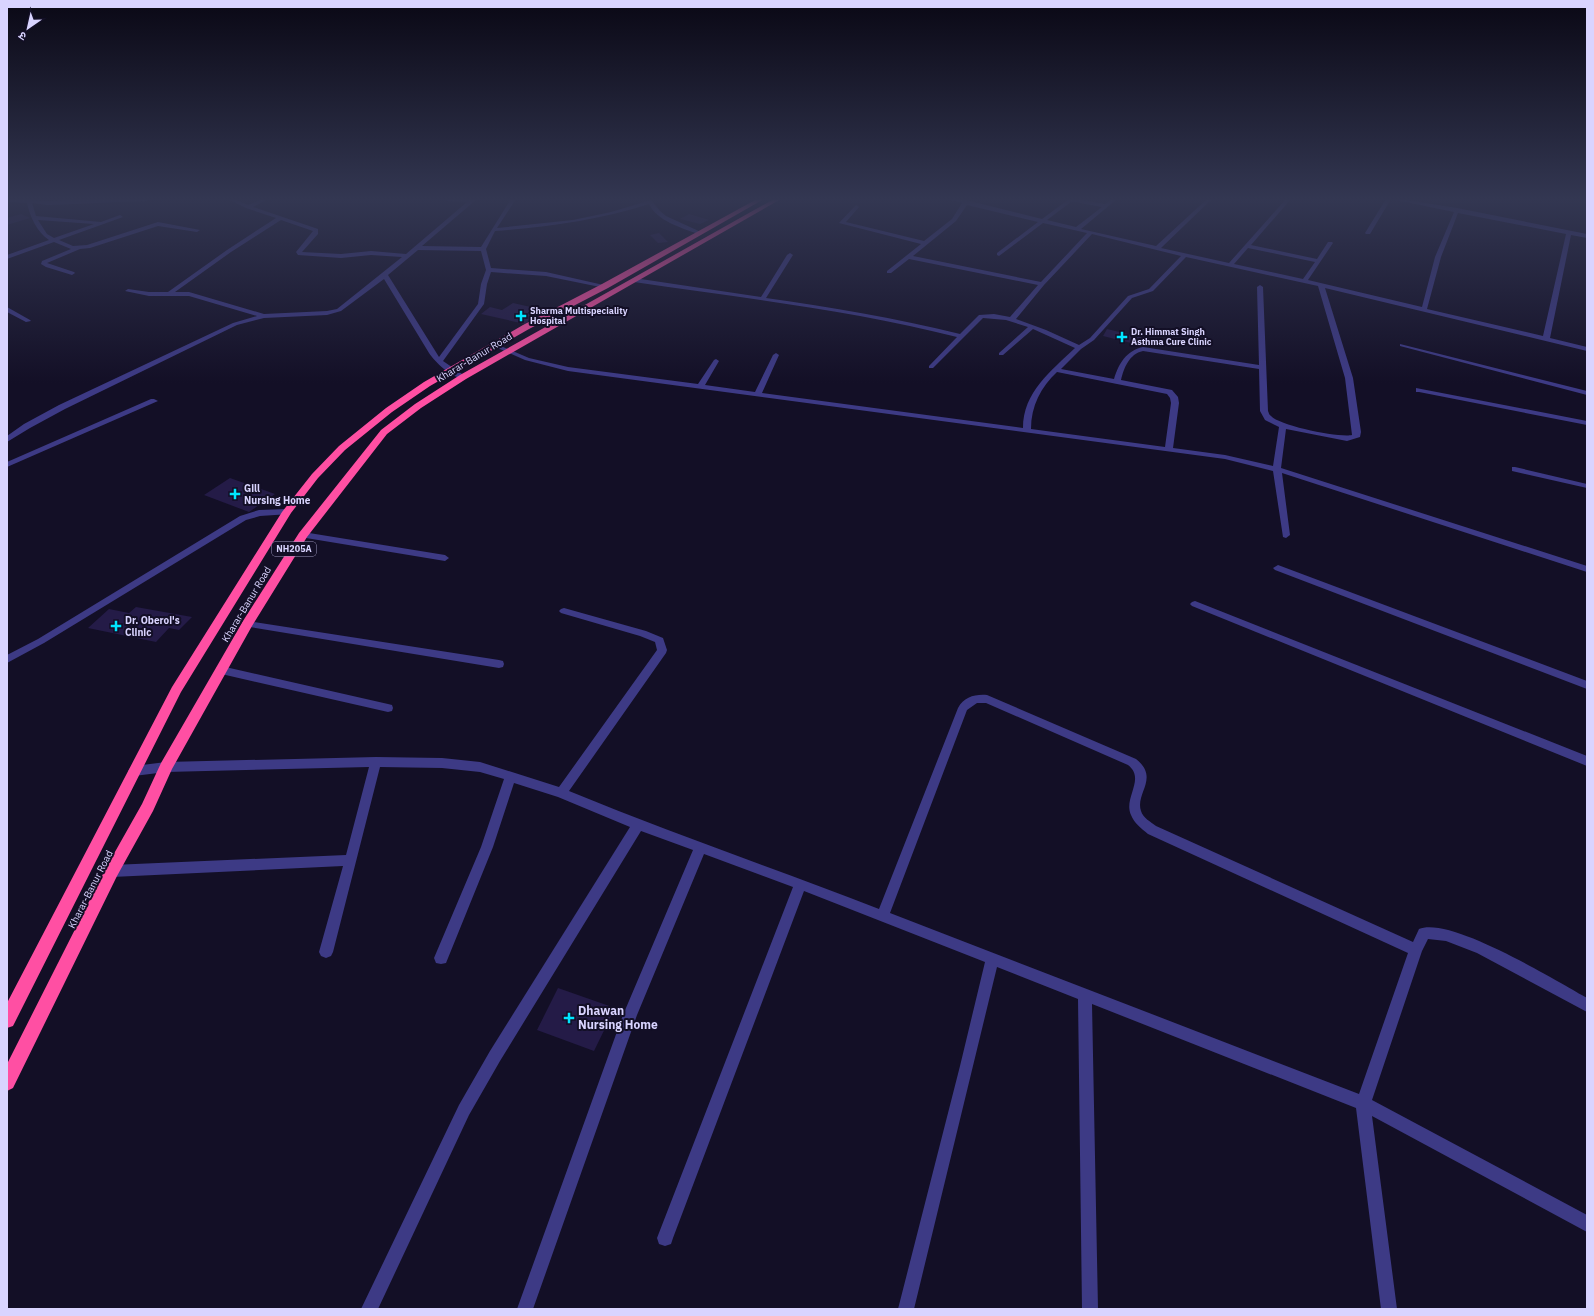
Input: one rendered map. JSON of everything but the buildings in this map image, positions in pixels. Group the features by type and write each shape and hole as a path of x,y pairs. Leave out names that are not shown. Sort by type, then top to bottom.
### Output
{"highway":[{"name":"NH205A","path":"7,1020 176,690 287,512 315,476 342,448 389,410 427,384 526,327 651,260"},
{"name":"Kharar-Banur Road","path":"7,1082 112,871 148,807 166,767 247,624 303,535 384,432 418,406 462,377 669,260"}],"street":[{"path":"48,260 44,262 44,264 72,273"},
{"path":"170,293 216,260"},
{"path":"7,440 27,426 78,399 235,324 264,316 327,313 339,310 385,275 401,260"},
{"path":"439,362 481,304 484,284 489,270 486,260"},
{"path":"763,298 787,260"},
{"path":"889,272 904,260"},
{"path":"925,260 1042,284"},
{"path":"1011,320 1064,260"},
{"path":"1027,430 1027,419 1032,400 1049,376 1079,348 1092,339 1130,297 1151,290 1180,260"},
{"path":"1209,260 1304,281 1587,349"},
{"path":"1230,265 1234,260"},
{"path":"1424,310 1437,260"},
{"path":"1546,339 1563,260"},
{"path":"1304,281 1318,261"},
{"path":"489,270 546,274 605,286"},
{"path":"385,275 439,362 462,377"},
{"path":"634,280 763,298 874,316 960,336"},
{"path":"1260,287 1264,411 1268,418 1282,426 1346,439 1356,437 1357,432 1349,378 1321,285"},
{"path":"128,291 149,294 190,294 264,316"},
{"path":"7,309 28,321"},
{"path":"931,367 981,316 1011,320 1032,327 1079,348"},
{"path":"1001,354 1032,327"},
{"path":"1402,345 1587,393"},
{"path":"494,346 527,359 568,369 1226,457 1277,469 1587,569"},
{"path":"1117,381 1125,360 1136,350 1143,349 1263,368"},
{"path":"758,394 776,355"},
{"path":"700,387 716,361"},
{"path":"1057,370 1169,392 1174,397 1169,449"},
{"path":"1419,390 1587,423"},
{"path":"7,465 154,401"},
{"path":"1282,426 1277,469 1286,535"},
{"path":"1515,469 1587,486"},
{"path":"7,659 40,641 243,518 259,513 287,512"},
{"path":"303,535 445,558"},
{"path":"1278,568 1587,685"},
{"path":"1196,604 1587,761"},
{"path":"561,793 662,650 660,640 644,633 564,612"},
{"path":"247,624 499,664"},
{"path":"221,670 388,708"},
{"path":"883,916 963,708 977,697 987,699 1128,759 1139,768 1142,777 1134,803 1136,816 1142,824 1152,830 1416,950"},
{"path":"134,771 166,767 376,762 480,767 561,793 700,849 800,884 1363,1103 1587,1224"},
{"path":"326,952 376,762"},
{"path":"441,958 487,847 510,777"},
{"path":"369,1309 464,1110 495,1056 638,825"},
{"path":"525,1309 630,1014 700,849"},
{"path":"112,871 350,860"},
{"path":"665,1238 800,884"},
{"path":"1389,1309 1363,1103 1416,950 1424,934 1446,935 1481,948 1587,1005"},
{"path":"906,1309 967,1066 992,959"},
{"path":"1085,995 1090,1309"}],"place":[{"name":"Sharma Multispeciality Hospital","path":"521,316"},
{"name":"Dr. Himmat Singh Asthma Cure Clinic","path":"1122,337"},
{"name":"Gill Nursing Home","path":"235,494"},
{"name":"Dr. Oberoi's Clinic","path":"116,626"},
{"name":"Dhawan Nursing Home","path":"569,1018"}]}
